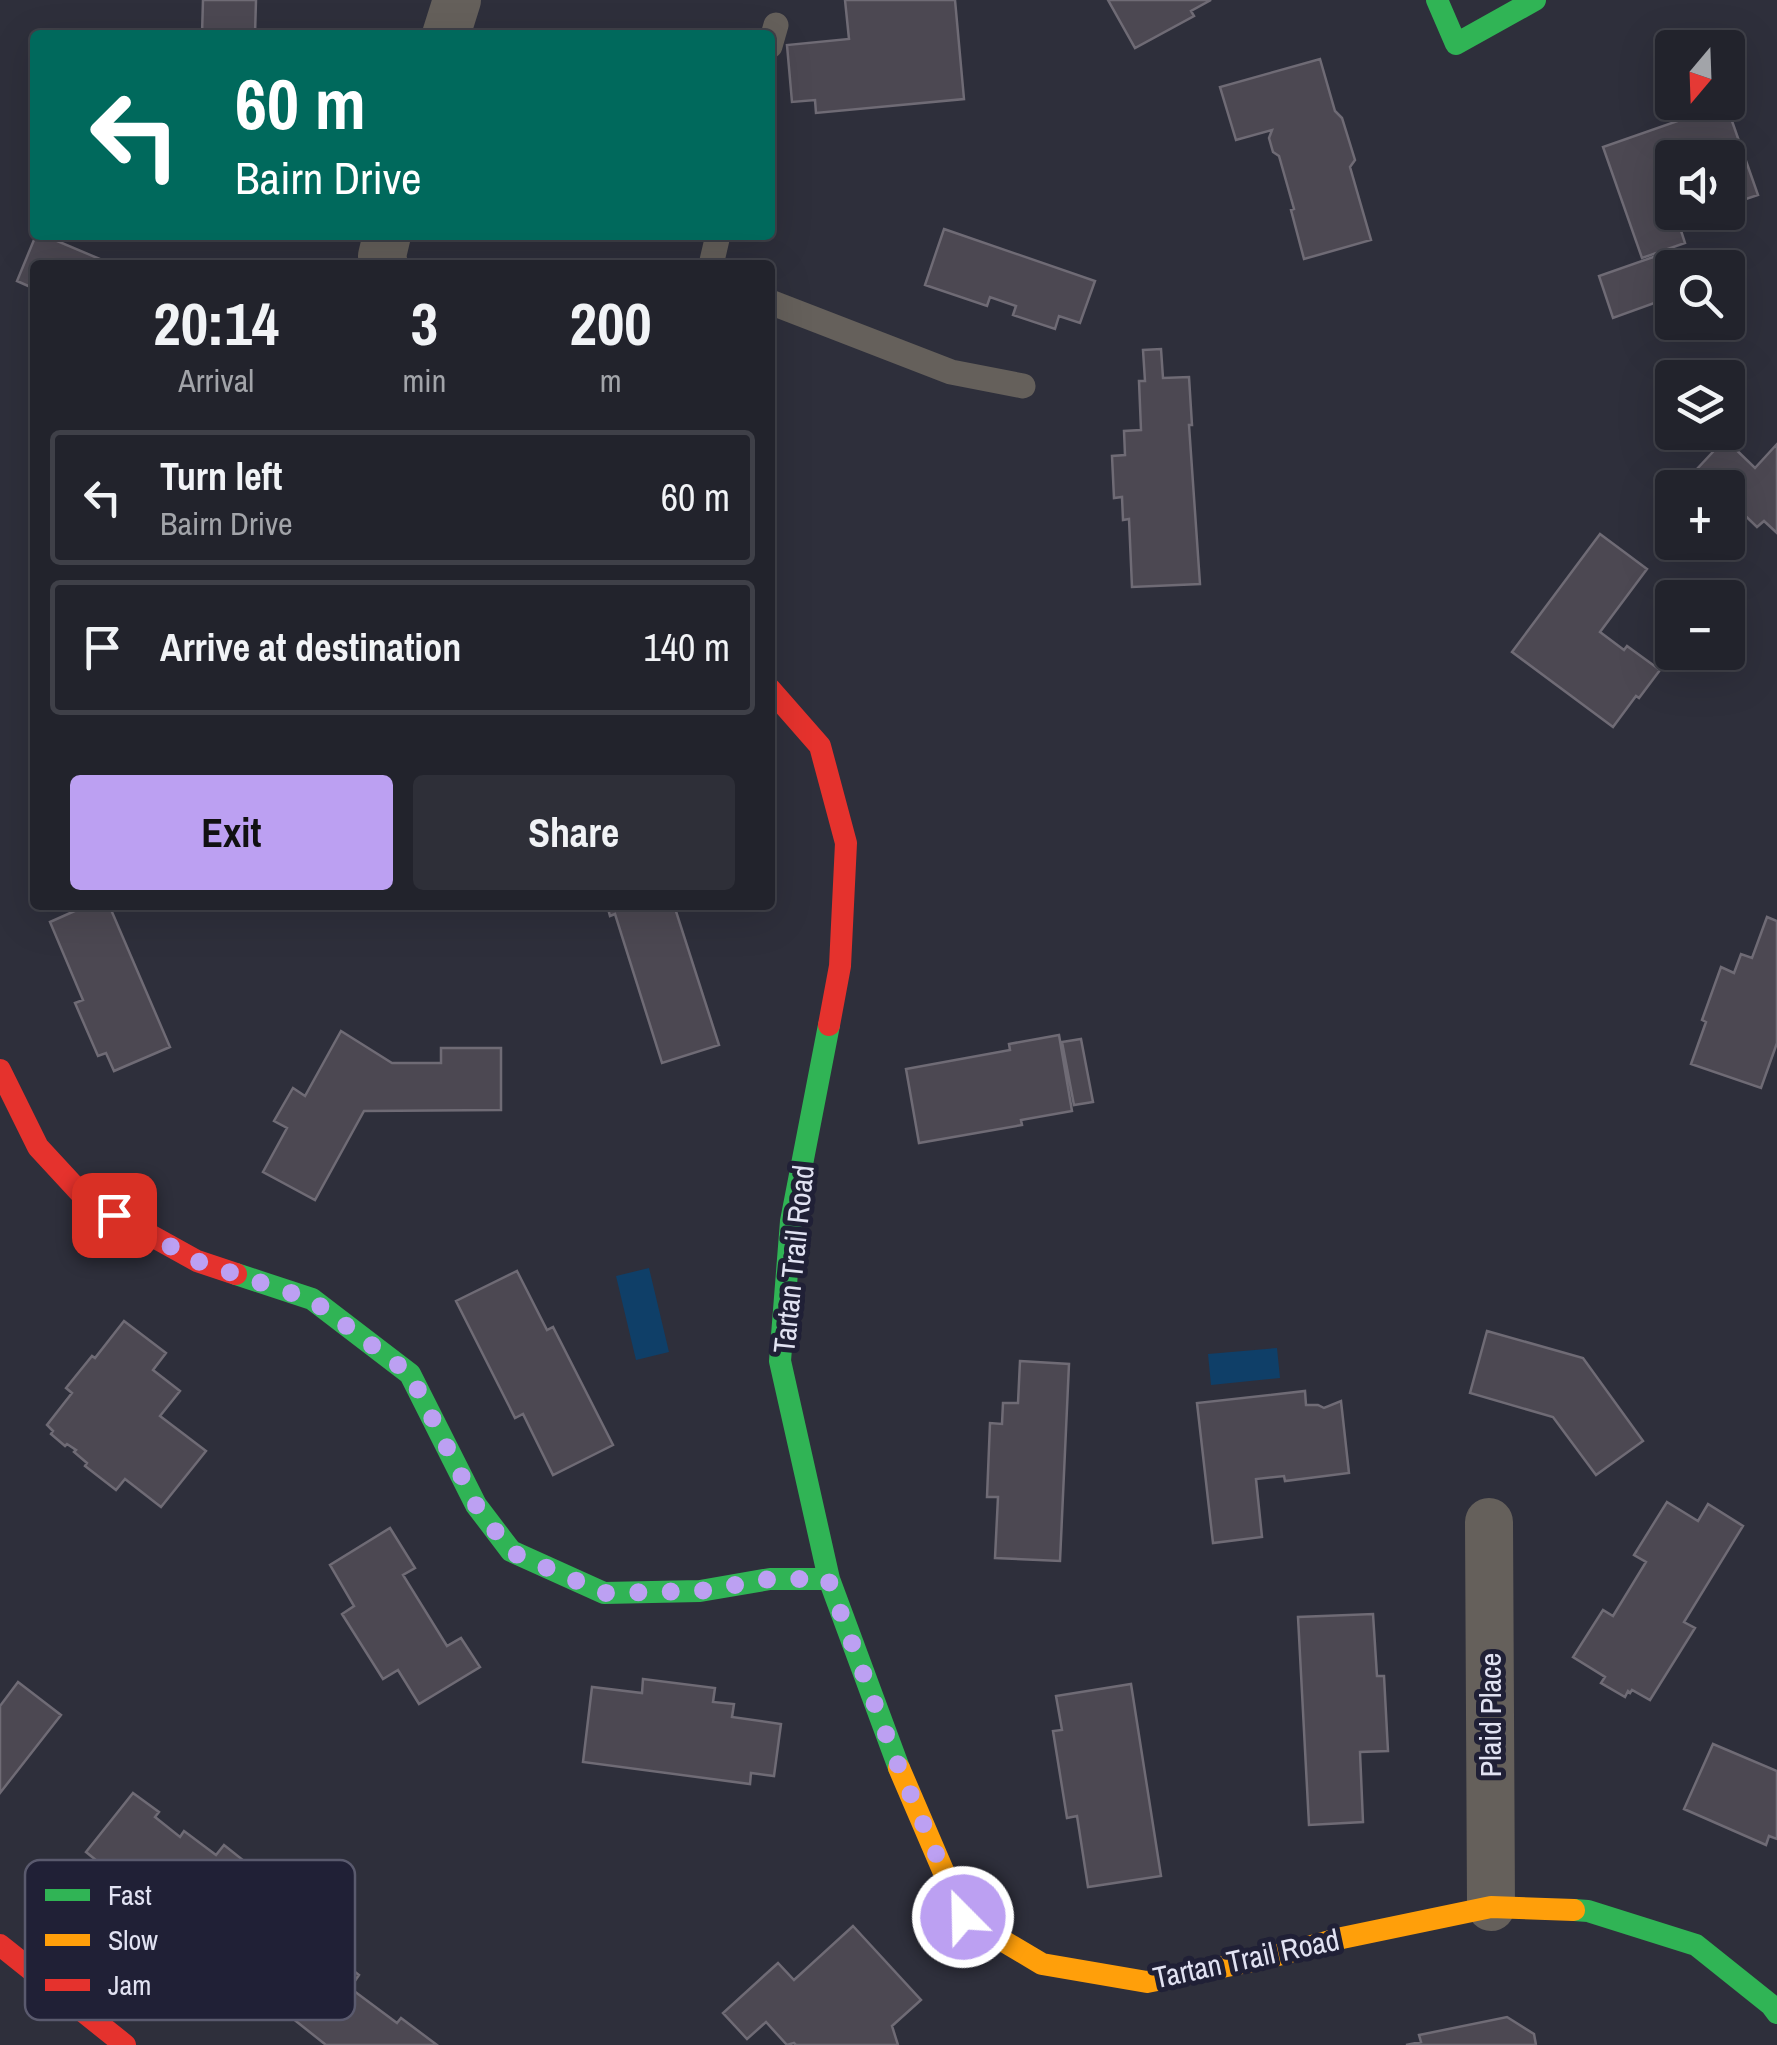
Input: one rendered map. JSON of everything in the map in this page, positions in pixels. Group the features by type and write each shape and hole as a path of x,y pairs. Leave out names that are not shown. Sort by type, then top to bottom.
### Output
{"street":[{"path":"448,30 457,0"},
{"path":"1438,0 1456,44 1535,0"},
{"name":"Tartan Trail Road","path":"775,695 820,746 846,842 840,966 790,1221 780,1361 828,1579 893,1753 963,1917 1042,1964 1147,1982 1491,1907 1588,1912 1696,1945 1777,2012"},
{"path":"0,1070 38,1148 87,1200 197,1261 312,1300 410,1374 476,1505 511,1552 604,1593 700,1591 770,1579 828,1579"},
{"name":"Plaid Place","path":"1489,1522 1491,1907"},
{"path":"0,1944 25,1964"},
{"path":"94,2020 125,2045"}],"lane":[{"path":"775,304 951,372 1024,386"}],"water":[{"path":"649,1268 669,1352 636,1360 616,1276"},
{"path":"1277,1348 1280,1378 1211,1385 1208,1354"}],"building":[{"path":"203,0 256,0 255,30 202,30"},
{"path":"845,0 955,0 964,99 816,113 815,100 792,102 787,45 849,39"},
{"path":"1108,0 1211,0 1191,11 1194,16 1135,48"},
{"path":"1320,59 1355,160 1350,167 1371,240 1304,259 1279,156 1273,152 1269,138 1272,130 1236,140 1220,87"},
{"path":"1680,120 1732,120 1739,140 1655,140 1655,230 1681,230 1685,243 1655,250 1642,258 1603,147"},
{"path":"1745,158 1758,195 1745,199"},
{"path":"944,229 1095,281 1080,323 1059,316 1055,329 1013,315 1016,306 990,297 987,306 925,285"},
{"path":"34,240 55,240 102,260 30,260 30,287 17,281"},
{"path":"1655,256 1655,303 1613,318 1599,276"},
{"path":"1161,349 1163,378 1189,377 1200,584 1132,587 1129,519 1123,520 1122,497 1114,498 1112,456 1125,455 1124,431 1141,430 1139,381 1145,381 1143,350"},
{"path":"1777,444 1777,533 1764,521 1757,527 1745,515 1745,470 1697,469 1715,450 1736,450 1755,468"},
{"path":"1600,534 1647,569 1600,632 1660,670 1613,727 1512,652"},
{"path":"77,910 111,910 170,1047 114,1071 106,1053 98,1056 75,1003 83,1000 50,922"},
{"path":"608,910 676,910 719,1045 662,1063 615,914 610,916"},
{"path":"1767,917 1777,921 1777,1043 1761,1088 1691,1064 1721,967 1734,973 1741,954 1752,958"},
{"path":"341,1031 392,1063 441,1063 441,1048 501,1048 501,1110 364,1111 315,1200 263,1172 287,1128 274,1121 293,1088 305,1096"},
{"path":"1059,1035 1072,1111 1021,1120 1022,1125 919,1143 906,1069 1010,1050 1009,1044"},
{"path":"1081,1039 1093,1102 1074,1105 1062,1042"},
{"path":"517,1271 547,1330 553,1327 613,1445 553,1475 523,1414 515,1418 456,1301"},
{"path":"124,1321 166,1353 153,1370 180,1391 160,1416 206,1451 161,1507 125,1479 116,1490 85,1466 87,1463 76,1450 51,1434 53,1431 47,1425 72,1393 66,1388"},
{"path":"1487,1331 1583,1358 1643,1441 1596,1475 1553,1417 1470,1393"},
{"path":"1020,1361 1069,1364 1060,1561 995,1558 998,1497 987,1497 990,1423 1002,1424 1003,1403 1018,1403"},
{"path":"1305,1391 1306,1405 1324,1408 1341,1401 1349,1473 1285,1481 1284,1476 1256,1479 1262,1537 1213,1543 1197,1403"},
{"path":"1667,1502 1698,1521 1708,1504 1743,1526 1684,1622 1695,1628 1650,1700 1632,1690 1625,1697 1601,1683 1605,1677 1573,1657 1603,1610 1613,1616 1646,1562 1634,1555"},
{"path":"390,1528 415,1568 403,1575 447,1646 461,1638 480,1667 419,1704 398,1670 383,1679 342,1614 354,1606 330,1565"},
{"path":"1373,1614 1377,1676 1384,1676 1388,1751 1360,1752 1363,1822 1309,1825 1298,1617"},
{"path":"643,1679 715,1688 713,1702 734,1704 732,1717 781,1724 774,1776 751,1773 750,1784 583,1762 592,1687 642,1693"},
{"path":"18,1682 61,1715 0,1793 0,1706"},
{"path":"1131,1684 1161,1876 1088,1887 1077,1816 1067,1818 1053,1731 1062,1730 1056,1696"},
{"path":"1713,1744 1777,1771 1777,1839 1769,1836 1766,1845 1684,1809"},
{"path":"133,1793 159,1812 155,1817 180,1837 184,1831 216,1855 224,1845 243,1860 96,1860 86,1852"},
{"path":"853,1926 921,2000 892,2026 898,2045 787,2045 766,2022 747,2039 723,2013 778,1963 794,1980"},
{"path":"355,1992 397,2023 401,2018 437,2045 326,2045 295,2020 355,2020"},
{"path":"1507,2017 1534,2034 1536,2045 1406,2045 1421,2042 1419,2035"}],"traffic: fast":[{"path":"1437,0 1456,44 1535,0"},
{"path":"829,1025 791,1221 780,1361 829,1579 899,1768"},
{"path":"236,1274 312,1299 410,1374 476,1505 511,1551 604,1593 700,1591 770,1579 829,1579"},
{"path":"1574,1910 1696,1945 1777,2013"}],"traffic: slow":[{"path":"899,1768 963,1917 1042,1964 1147,1982 1491,1907 1574,1910"}],"traffic: jam":[{"path":"775,695 820,746 846,843 840,966 829,1025"},
{"path":"0,1070 38,1147 87,1200 197,1261 236,1274"},
{"path":"0,1945 25,1965"},
{"path":"94,2020 125,2045"}],"route":[{"path":"114,1215 197,1261 312,1300 410,1374 476,1505 511,1552 604,1593 700,1591 770,1579 828,1579 893,1753 963,1917"}]}
